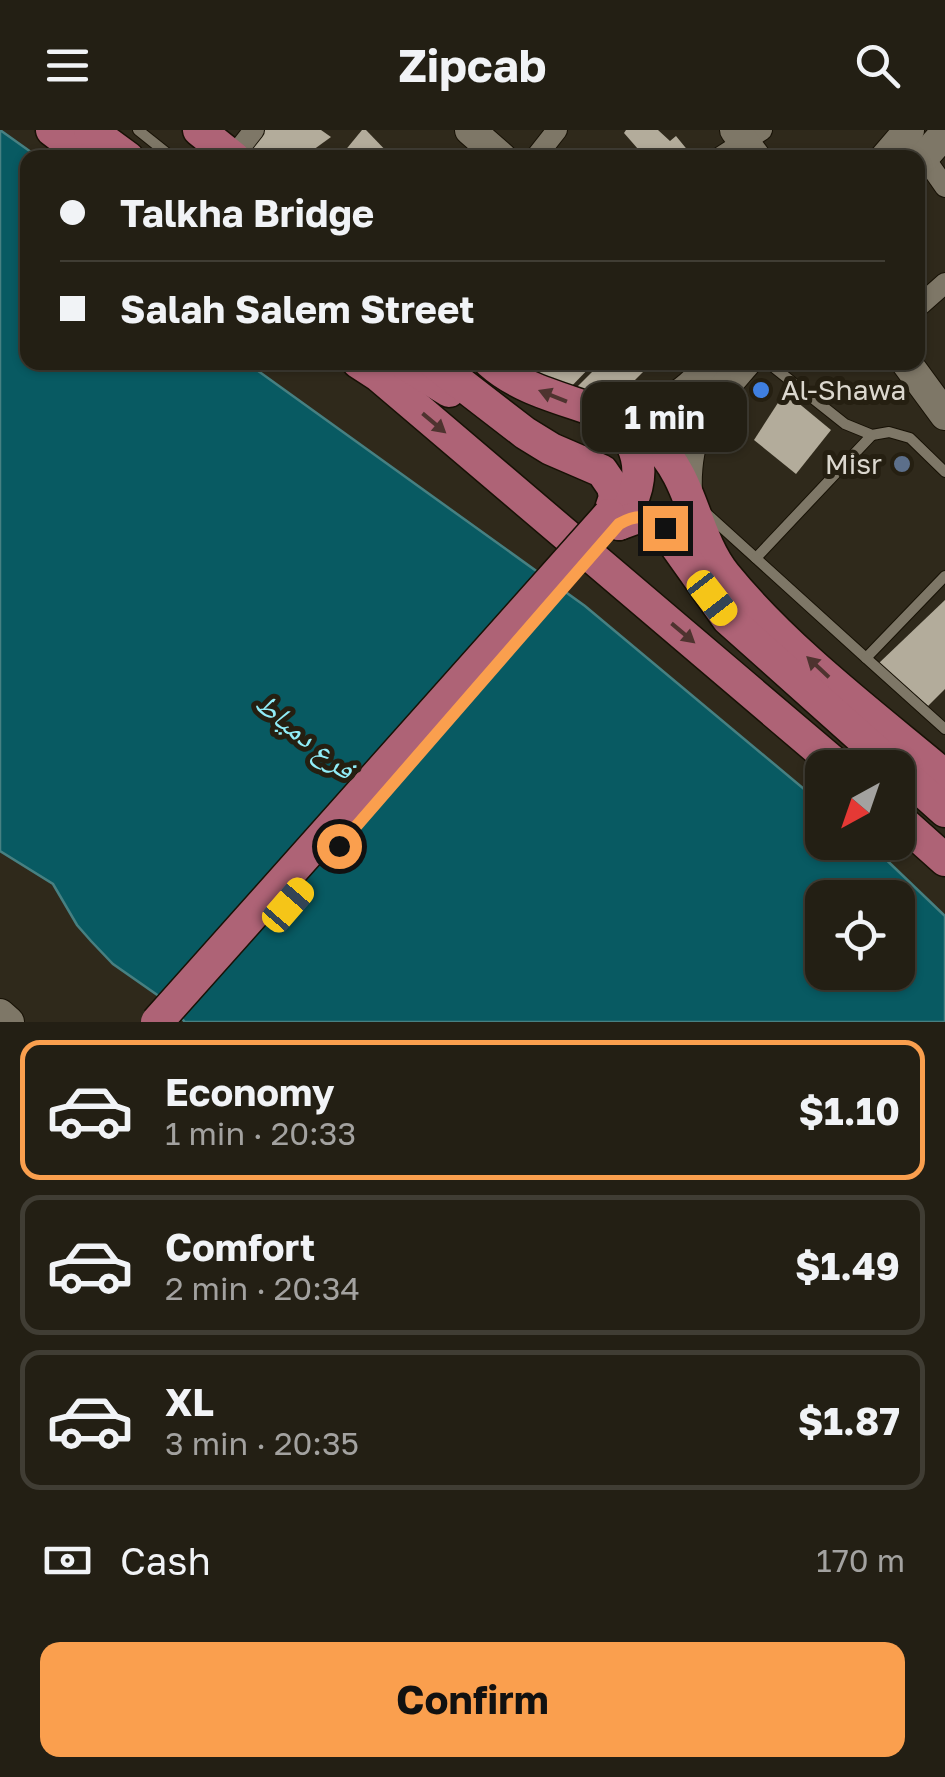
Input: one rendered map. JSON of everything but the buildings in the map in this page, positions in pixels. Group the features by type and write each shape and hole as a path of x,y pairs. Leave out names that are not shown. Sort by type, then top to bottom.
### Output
{"main road":[{"path":"52,130 79,150"},
{"path":"90,130 117,150"},
{"path":"199,130 224,150"},
{"path":"470,130 493,150"},
{"path":"917,150 945,133"},
{"path":"371,370 819,750"},
{"path":"414,370 467,400 494,407"},
{"path":"186,1022 614,520 615,497 609,478 602,471 538,441 444,370"},
{"path":"499,370 552,396 608,414 657,445 675,468 722,572 750,604 849,696 945,776"},
{"path":"687,495 686,464 699,399 711,370"},
{"path":"608,414 699,399 736,370"},
{"path":"912,370 945,415"},
{"path":"157,1022 614,520 633,504 639,479 636,454 626,432 608,414"},
{"path":"614,520 641,516 659,522 728,619 876,750"},
{"path":"915,785 945,811"},
{"path":"915,833 945,860"},
{"path":"0,1014 9,1022"}],"street":[{"path":"238,150 254,130"},
{"path":"925,161 945,188"},
{"path":"925,301 945,283"}],"lane":[{"path":"138,130 163,150"},
{"path":"777,370 845,424 872,435 889,432 910,438 945,472"},
{"path":"756,558 872,435"},
{"path":"687,495 945,729"},
{"path":"866,658 945,576"}],"water":[{"name":"فرع دمياط","path":"0,130 28,150 20,150 20,370 257,370 585,606 805,790 805,860 886,860 907,880 805,880 805,990 915,990 915,888 945,916 945,1022 185,1022 163,999 113,964 77,925 53,884 0,851"}],"place":[{"name":"Al-Shawa","path":"761,390"},
{"name":"Misr","path":"902,464"}],"route":[{"path":"339,846 619,524 641,516 665,528"}]}
